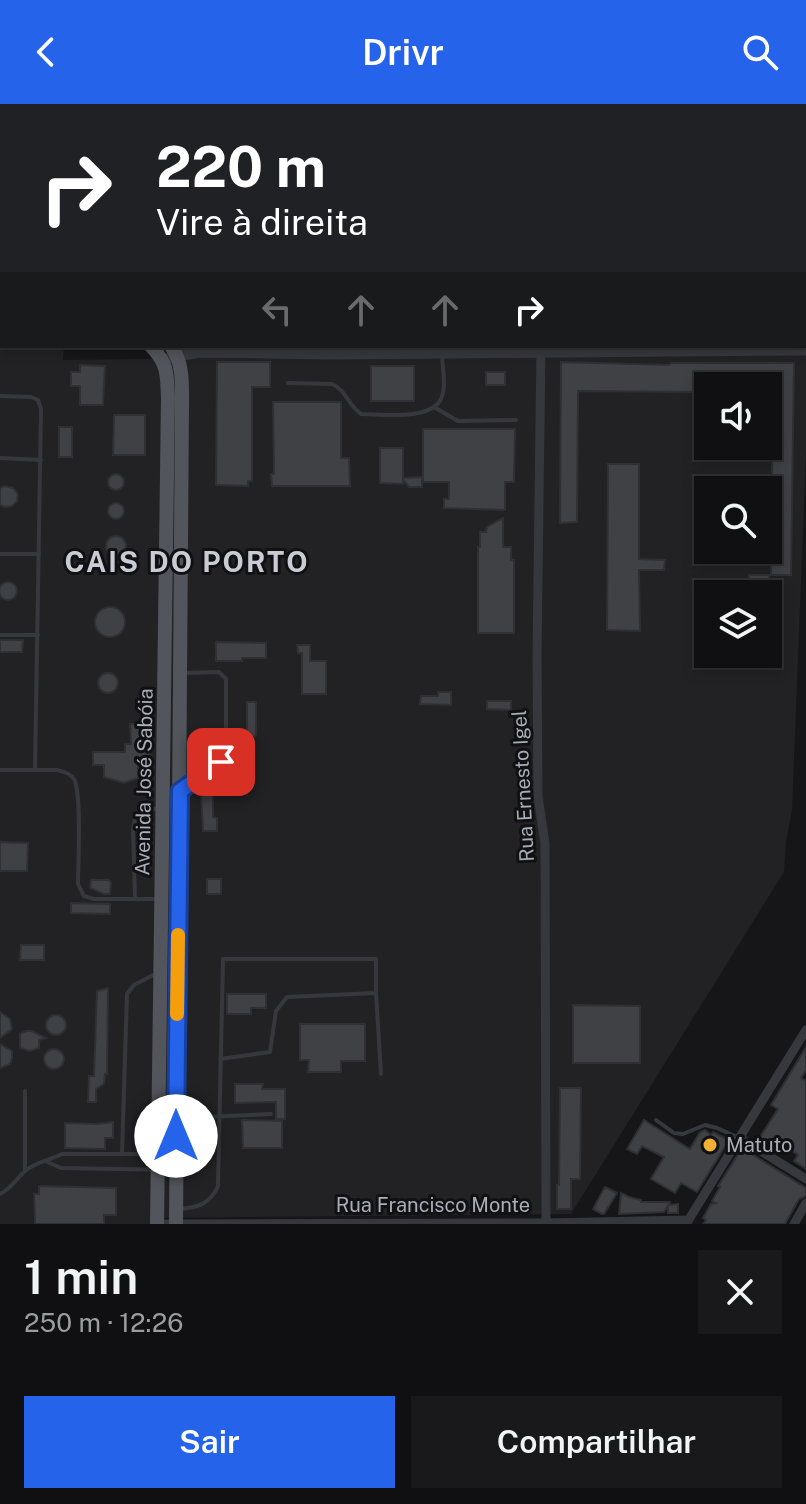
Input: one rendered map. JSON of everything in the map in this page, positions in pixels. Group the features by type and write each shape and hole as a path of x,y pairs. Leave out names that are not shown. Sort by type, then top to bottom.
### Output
{"main road":[{"name":"Avenida José Sabóia","path":"170,354 182,369 176,1219"},
{"name":"Avenida José Sabóia","path":"158,1224 167,371 170,354"}],"street":[{"path":"170,354 541,349 806,350"},
{"name":"Rua Ernesto Igel","path":"541,349 537,656 538,796 545,844 546,1224"},
{"path":"687,1222 806,1030"},
{"path":"740,1138 806,1179"},
{"path":"794,1224 806,1203"},
{"name":"Rua Francisco Monte","path":"158,1224 176,1219 546,1224 687,1222"}],"lane":[{"path":"288,383 337,386 361,414 413,415 434,407 442,398 442,352"},
{"path":"0,396 31,397 40,403 35,770"},
{"path":"434,407 458,421 516,420"},
{"path":"0,458 41,460"},
{"path":"0,554 39,554"},
{"path":"0,635 38,635"},
{"path":"180,673 219,672 224,675 226,748 221,762 180,791"},
{"path":"0,770 66,772 76,782 78,884 84,896 94,899 163,899"},
{"path":"135,899 135,819 144,809 164,809"},
{"path":"176,1219 208,1202 218,1186 223,959 376,959 381,1074"},
{"path":"122,1154 127,994 134,985 178,961"},
{"path":"220,1059 270,1052 276,1011 287,997 376,993"},
{"path":"25,1091 25,1171"},
{"path":"176,1118 271,1114"},
{"path":"656,1120 674,1133 683,1134 705,1125 740,1138"},
{"path":"0,1194 33,1165 62,1154 176,1154"},
{"path":"47,1162 61,1168 176,1170"}],"shaded area":[{"path":"0,348 64,348 63,360 156,359 181,348 806,348 806,453 792,811 784,872 571,1214 156,1218 152,1224 0,1224"}],"building":[{"path":"217,362 270,362 270,387 252,387 252,481 248,481 248,486 216,485"},
{"path":"561,362 669,365 794,363 791,575 771,575 771,564 782,564 782,476 772,476 772,460 782,460 782,372 694,372 694,392 578,391 577,522 560,523"},
{"path":"80,365 105,366 103,405 80,405 80,386 71,386 71,372 80,372"},
{"path":"371,366 414,366 414,401 371,401"},
{"path":"486,372 505,372 505,385 486,385"},
{"path":"273,402 341,402 341,458 349,458 350,486 272,486"},
{"path":"114,415 145,415 145,455 113,455"},
{"path":"59,427 72,427 72,457 59,457"},
{"path":"423,429 515,429 514,482 505,482 505,510 444,508 444,499 449,499 449,482 423,482"},
{"path":"380,448 403,448 403,478 422,477 422,487 409,487 403,479 403,484 380,483"},
{"path":"608,464 639,464 639,559 665,560 664,570 639,570 640,631 607,630"},
{"path":"113,474 119,474 124,482 122,488 113,490 108,485 108,479"},
{"path":"0,488 13,488 18,494 12,506 0,505"},
{"path":"113,503 119,503 124,511 122,517 113,519 108,514 108,508"},
{"path":"503,518 503,547 511,547 511,560 514,560 514,633 478,633 480,532 486,532 487,527"},
{"path":"112,536 120,536 126,546 120,556 112,556 106,550 106,542"},
{"path":"749,575 769,575 769,580 749,580"},
{"path":"8,582 17,591 8,600 -1,591"},
{"path":"110,607 120,612 125,622 120,632 110,637 100,632 95,622 100,612"},
{"path":"0,640 23,640 22,652 0,652"},
{"path":"216,642 266,643 266,658 216,661"},
{"path":"297,645 310,645 310,661 326,661 326,694 302,694 302,653 298,653"},
{"path":"104,673 112,673 118,683 112,693 104,693 98,687 98,679"},
{"path":"438,692 451,692 451,705 420,704 421,696 438,696"},
{"path":"487,701 511,701 511,710 487,709"},
{"path":"247,702 256,702 256,735 243,748 236,742 247,732"},
{"path":"130,724 152,724 150,759 138,759 138,778 124,783 104,777 104,765 93,765 93,752 125,752 125,744 131,744"},
{"path":"201,792 213,792 213,817 217,818 217,831 203,831"},
{"path":"0,842 28,843 27,871 0,871"},
{"path":"207,879 221,879 221,894 207,894"},
{"path":"91,880 109,880 110,894 90,888"},
{"path":"71,903 110,904 110,914 71,913"},
{"path":"21,945 44,945 44,960 20,960"},
{"path":"108,988 107,1074 104,1084 96,1089 96,1102 88,1102 89,1076 94,1076 97,991"},
{"path":"227,994 266,994 266,1008 251,1008 251,1014 227,1014"},
{"path":"573,1005 640,1006 640,1063 573,1063"},
{"path":"0,1012 10,1019 12,1029 0,1038"},
{"path":"56,1015 63,1018 66,1025 63,1032 56,1035 49,1032 46,1025 49,1018"},
{"path":"300,1024 365,1024 365,1061 341,1061 341,1072 308,1072 309,1060 300,1060"},
{"path":"26,1031 46,1038 39,1040 39,1048 30,1051 20,1048 20,1034"},
{"path":"0,1044 12,1051 12,1058 10,1064 0,1068"},
{"path":"806,1047 806,1070 801,1078 806,1081 806,1169 794,1161 798,1155 774,1139 769,1147 758,1140 778,1109 771,1105"},
{"path":"54,1049 61,1052 64,1059 61,1066 54,1069 47,1066 44,1059 47,1052"},
{"path":"235,1084 263,1084 262,1089 285,1089 285,1119 276,1119 276,1102 235,1103"},
{"path":"560,1088 581,1088 580,1179 571,1179 571,1209 557,1209"},
{"path":"242,1120 282,1121 282,1148 243,1148"},
{"path":"644,1120 690,1149 700,1132 705,1130 729,1140 697,1192 681,1183 675,1193 651,1179 664,1157 642,1146 637,1154 627,1149"},
{"path":"113,1122 113,1138 105,1138 105,1149 65,1148 65,1123"},
{"path":"742,1148 806,1188 806,1196 799,1199 785,1224 703,1224 711,1204 716,1203 712,1201 718,1186"},
{"path":"39,1186 116,1188 116,1215 104,1215 104,1224 35,1224 34,1194 39,1194"},
{"path":"605,1187 617,1193 602,1214 593,1209"},
{"path":"621,1193 641,1202 678,1204 678,1213 668,1213 668,1206 664,1212 619,1214"}],"slow traffic":[{"path":"177,1014 178,935"}],"place":[{"name":"Matuto","path":"710,1145"}],"district":[{"name":"CAIS DO PORTO","path":"187,562"}],"route":[{"path":"176,1136 180,791 221,762"}]}
